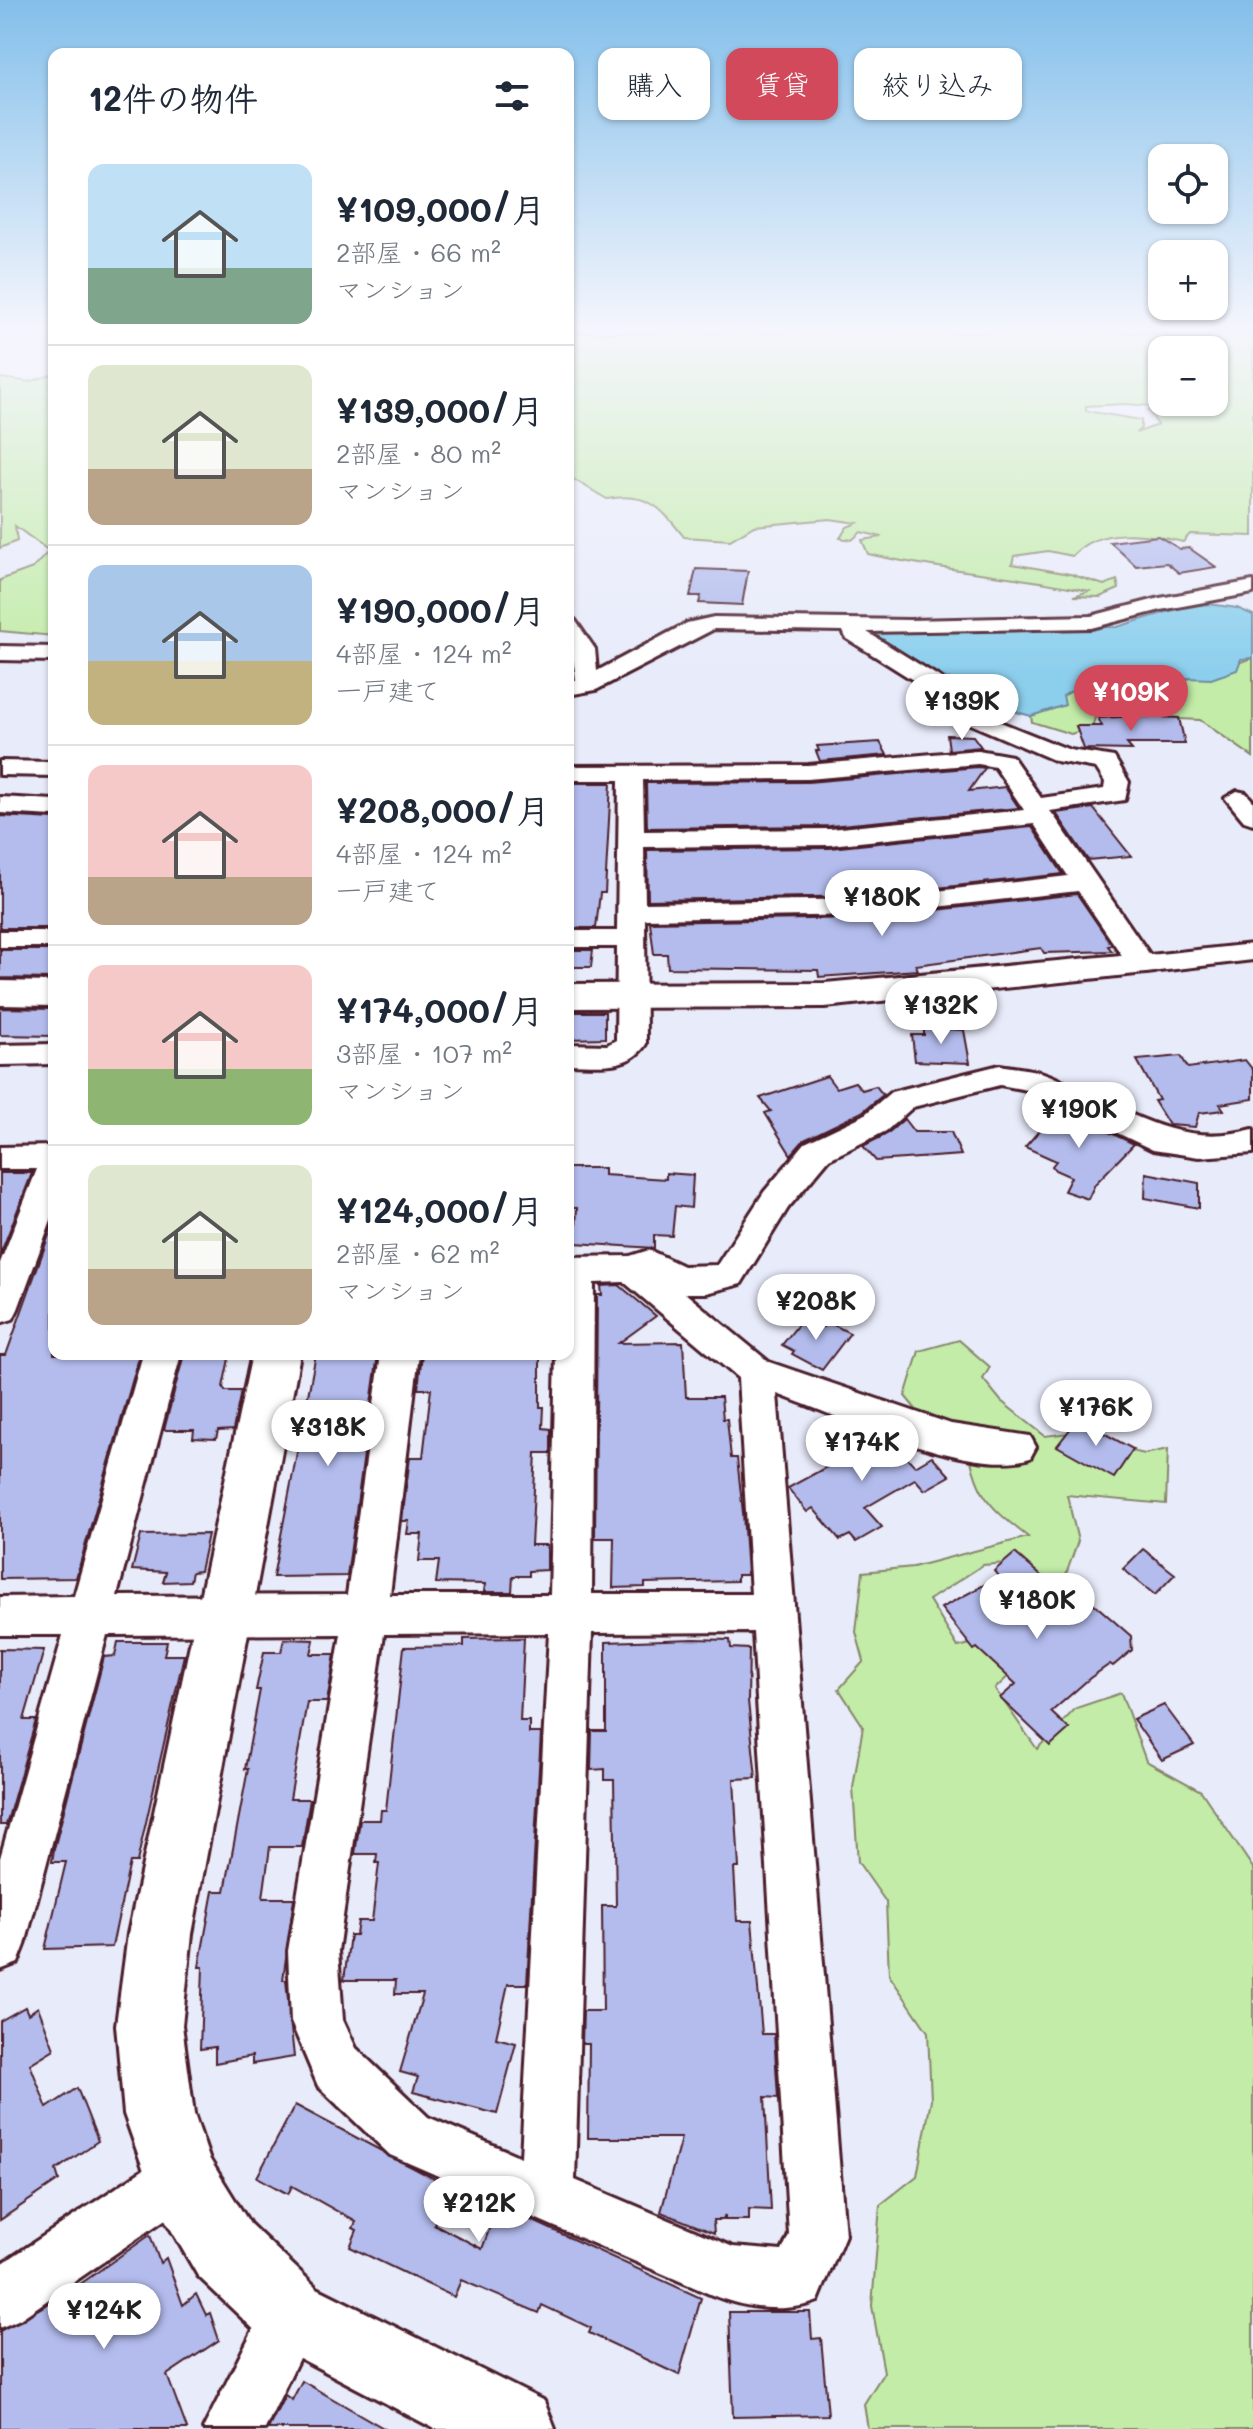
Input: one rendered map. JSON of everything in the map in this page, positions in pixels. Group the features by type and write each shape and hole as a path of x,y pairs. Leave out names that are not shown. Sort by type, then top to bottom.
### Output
{"street":[{"path":"578,686 695,628 714,623 1091,622 1160,604 1253,587"},
{"path":"632,839 830,837 1037,811 1116,795 1117,782 1105,762 1065,756 946,705 933,683 854,633 853,625"},
{"path":"574,633 584,649 578,686"},
{"path":"0,653 48,654"},
{"path":"574,773 808,772 978,757 1003,761 1142,964"},
{"path":"0,768 48,769"},
{"path":"574,1054 613,1055 631,1044 631,774"},
{"path":"0,805 48,808"},
{"path":"574,938 633,925 865,907 1086,882"},
{"path":"0,939 48,939"},
{"path":"574,996 825,995 1253,952"},
{"path":"0,993 48,994"},
{"path":"0,1055 48,1054"},
{"path":"574,1270 632,1269 649,1263 668,1277 697,1283 729,1275 776,1200 817,1151 875,1123 902,1099 1000,1075 1035,1081 1153,1139 1199,1146 1244,1144 1253,1140"},
{"path":"0,1158 48,1157"},
{"path":"0,1309 48,1184"},
{"path":"632,1269 756,1372 869,1414 951,1440 1016,1447"},
{"path":"0,1945 160,1360"},
{"path":"275,1360 160,1934 149,2025 159,2114 180,2177 224,2250 291,2314 490,2423"},
{"path":"399,1360 366,1614 313,1951 317,2022 337,2067 409,2136 732,2275 798,2281 817,2235 756,1372"},
{"path":"547,2196 571,1613 572,1360"},
{"path":"0,1616 774,1613"},
{"path":"0,2299 180,2177"},
{"path":"233,2429 291,2314"}],"green space":[{"path":"0,446 48,446 48,550 15,526 17,541 0,548"},
{"path":"574,446 1253,446 1253,536 1190,534 1183,542 1124,534 1096,540 1072,556 1048,551 1014,556 1012,564 1070,574 1104,585 1117,580 1119,589 1100,597 1074,596 1089,591 868,554 862,540 882,537 861,532 852,540 840,538 847,527 857,523 830,519 754,526 730,540 684,537 652,504 621,497 607,499 574,480"},
{"path":"48,552 48,635 0,631 0,580 33,568"},
{"path":"1253,658 1253,757 1200,720 1096,715 1092,727 1071,734 1032,722 1031,716 1064,705 1063,696 1075,689 1101,689 1162,677 1184,680"},
{"path":"959,1340 990,1367 983,1379 1001,1401 1045,1436 1092,1430 1098,1444 1145,1454 1168,1449 1166,1504 1067,1495 1078,1541 1060,1591 1037,1590 1018,1562 983,1565 929,1600 958,1647 1030,1629 1043,1643 995,1689 1037,1749 1076,1708 1121,1693 1146,1761 1201,1791 1253,1868 1253,2429 868,2429 864,2404 884,2372 872,2306 880,2205 917,2176 931,2100 928,2032 889,1975 886,1902 858,1862 853,1788 863,1726 839,1689 864,1661 856,1632 863,1572 913,1567 1028,1537 1001,1515 984,1495 974,1472 966,1437 933,1430 905,1396 919,1351"}],"water":[{"path":"1209,604 1237,608 1253,615 1253,658 1241,659 1237,670 1211,679 1162,677 1101,689 1075,689 1063,696 1065,705 1031,716 991,705 965,691 959,683 918,667 861,634 872,630 1117,627 1187,606"}],"building":[{"path":"1158,536 1180,549 1189,548 1216,567 1179,573 1167,563 1136,566 1110,542"},
{"path":"696,569 748,571 742,605 699,603 701,596 690,596"},
{"path":"1098,718 1179,718 1185,744 1127,744 1132,750 1084,749 1076,726 1102,726"},
{"path":"947,735 973,736 981,747 949,750"},
{"path":"880,742 887,755 820,761 816,751 819,751 817,746"},
{"path":"985,768 969,791 1005,787 1019,808 830,826 647,828 646,783 808,782"},
{"path":"574,783 611,783 605,893 600,893 596,928 574,928"},
{"path":"1093,808 1131,856 1088,860 1056,813"},
{"path":"0,816 48,819 48,928 0,928"},
{"path":"1032,827 1063,874 865,896 648,900 647,850 830,848"},
{"path":"1077,894 1112,945 1108,946 1112,951 1044,953 1041,948 916,965 918,970 819,977 818,970 668,968 667,954 654,954 650,922 865,918"},
{"path":"0,950 48,950 48,979 0,978"},
{"path":"574,950 593,950 591,967 574,967"},
{"path":"0,1008 48,1009 48,1036 0,1035"},
{"path":"574,1012 605,1012 605,1038 574,1039"},
{"path":"924,1028 964,1030 970,1063 915,1061 912,1035 924,1035"},
{"path":"1181,1056 1188,1068 1245,1060 1253,1070 1253,1099 1220,1104 1224,1110 1199,1113 1195,1127 1169,1125 1154,1101 1159,1100 1137,1060"},
{"path":"827,1076 836,1088 855,1082 862,1090 876,1086 883,1095 862,1112 804,1140 791,1155 765,1113 771,1111 760,1098"},
{"path":"1059,1108 1134,1144 1095,1184 1088,1199 1064,1191 1071,1177 1055,1170 1052,1166 1056,1161 1025,1147"},
{"path":"904,1119 914,1132 951,1132 961,1155 876,1161 863,1146 887,1134"},
{"path":"574,1168 604,1168 604,1175 666,1179 666,1173 693,1175 691,1208 675,1206 672,1236 654,1235 654,1248 575,1243 577,1208 574,1208"},
{"path":"0,1173 32,1173 0,1255"},
{"path":"1146,1173 1199,1183 1199,1208 1145,1198"},
{"path":"48,1238 48,1360 138,1360 76,1578 0,1579 0,1355 6,1355"},
{"path":"619,1285 656,1316 619,1343 683,1342 686,1397 721,1397 731,1458 737,1458 743,1513 747,1575 737,1575 737,1581 645,1583 645,1587 613,1588 614,1538 595,1538 597,1295 602,1295 601,1286"},
{"path":"804,1317 823,1327 826,1321 850,1333 822,1370 782,1345"},
{"path":"182,1360 229,1360 223,1387 225,1391 241,1391 233,1430 218,1431 216,1439 193,1438 194,1430 164,1430"},
{"path":"315,1360 377,1360 347,1576 273,1577"},
{"path":"421,1360 540,1360 540,1407 544,1407 543,1428 551,1429 551,1453 536,1453 531,1545 547,1545 547,1570 529,1571 529,1576 513,1576 512,1592 484,1592 485,1584 436,1583 439,1561 419,1561 422,1534 407,1534 409,1521 402,1521 410,1457 423,1457 431,1389 418,1389"},
{"path":"1078,1419 1133,1449 1114,1478 1057,1446"},
{"path":"854,1427 890,1440 915,1466 932,1456 950,1476 925,1490 915,1479 865,1508 882,1527 856,1542 850,1535 840,1540 813,1508 807,1512 788,1488 834,1463 831,1460 850,1449 838,1435"},
{"path":"208,1534 200,1571 192,1572 190,1581 163,1582 166,1572 132,1570 141,1535"},
{"path":"1143,1549 1175,1574 1155,1595 1123,1569"},
{"path":"1015,1553 1081,1611 1092,1602 1131,1636 1132,1650 1113,1666 1110,1664 1090,1678 1051,1712 1069,1729 1050,1746 1000,1698 1016,1684 977,1648 974,1650 941,1608 999,1577 994,1571"},
{"path":"524,1638 520,1721 529,1721 529,1733 541,1733 527,1984 508,1984 496,2038 516,2043 497,2114 413,2092 418,2077 400,2072 423,1994 395,1994 396,1980 344,1980 350,1935 356,1935 358,1921 372,1921 379,1863 376,1863 377,1854 355,1854 360,1820 380,1820 381,1810 386,1810 404,1647 464,1646 464,1639"},
{"path":"284,1639 314,1640 311,1654 335,1654 327,1702 307,1702 290,1799 310,1799 302,1847 270,1847 263,1898 294,1898 283,1980 286,1980 294,2057 252,2064 252,2056 215,2063 215,2047 200,2049 203,1967 199,1967 213,1891 225,1891 248,1769 245,1769 264,1652 281,1652"},
{"path":"730,1640 731,1648 749,1649 748,1701 756,1778 734,1779 739,1868 734,1868 737,1921 752,1921 762,2034 774,2034 778,2098 765,2097 771,2210 749,2209 749,2220 725,2220 725,2215 723,2220 713,2220 714,2233 661,2212 681,2138 588,2138 589,2044 582,2044 583,2011 603,2011 602,1906 616,1906 614,1780 605,1780 605,1769 591,1770 592,1731 606,1731 606,1642"},
{"path":"118,1642 167,1642 164,1655 184,1655 137,1862 130,1862 112,1947 45,1949 66,1862 52,1862 54,1849 104,1657 115,1656"},
{"path":"0,1649 44,1650 24,1720 36,1720 6,1825 0,1825"},
{"path":"1164,1705 1194,1745 1162,1760 1133,1719"},
{"path":"25,2007 28,2014 38,2007 54,2049 30,2064 47,2108 77,2088 98,2141 56,2170 59,2180 0,2220 0,2021"},
{"path":"295,2105 442,2183 432,2206 440,2210 434,2224 482,2249 498,2205 701,2298 679,2375 589,2333 591,2328 542,2305 539,2313 461,2280 454,2297 350,2247 357,2230 353,2228 356,2222 292,2186 288,2194 257,2177"},
{"path":"150,2235 160,2263 166,2258 183,2305 196,2294 206,2315 210,2313 219,2340 167,2375 187,2429 0,2429 0,2331 69,2292"},
{"path":"729,2312 810,2312 812,2339 821,2338 828,2415 733,2417"},
{"path":"302,2381 385,2429 268,2429 285,2395 292,2400"}]}
